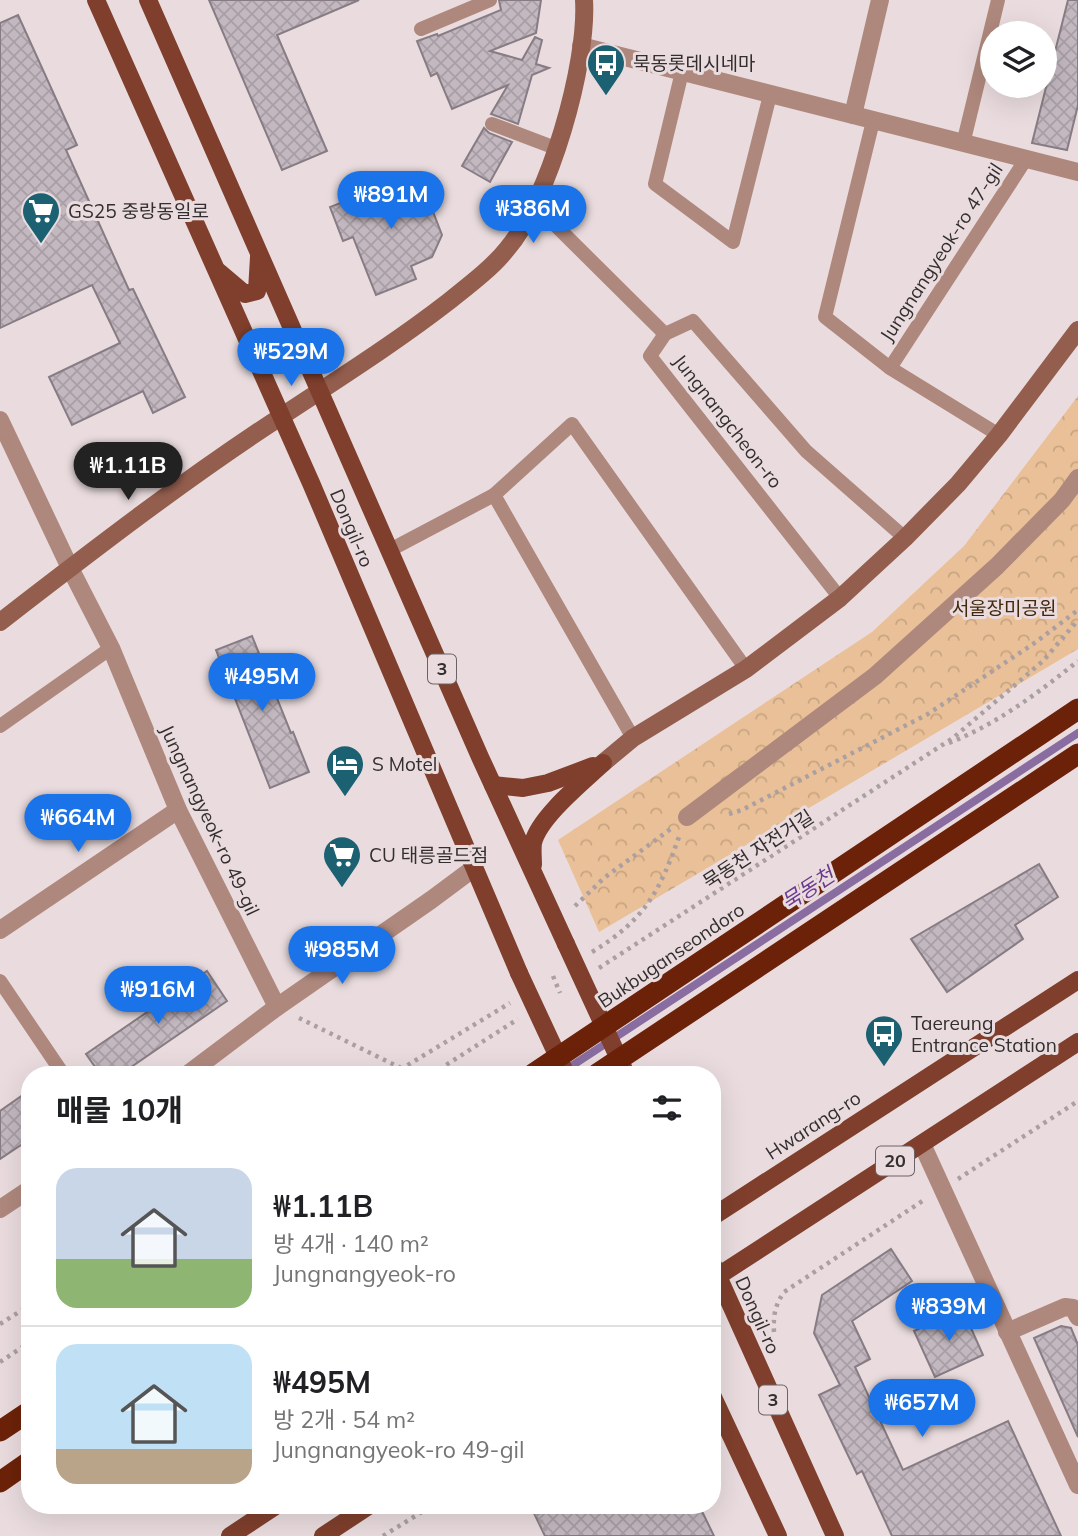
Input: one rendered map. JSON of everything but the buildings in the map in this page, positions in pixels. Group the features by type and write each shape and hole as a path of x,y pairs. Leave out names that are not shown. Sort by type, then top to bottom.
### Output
{"highway":[{"name":"Bukbuganseondoro","path":"545,1066 1078,709"},
{"path":"609,1066 1078,754"},
{"path":"0,1432 21,1418"},
{"path":"0,1482 21,1467"}],"main road":[{"name":"Dongil-ro","path":"96,0 281,416 519,973 562,1066"},
{"name":"Dongil-ro","path":"148,0 493,785 622,1066"},
{"path":"216,270 245,294 257,291 259,252"},
{"path":"493,785 523,788 548,783 603,763"},
{"path":"533,872 533,842 540,828 559,804 603,763"},
{"name":"Hwarang-ro","path":"721,1211 1078,980"},
{"name":"20","path":"721,1269 922,1144 1078,1042"},
{"name":"Dongil-ro","path":"721,1288 835,1536"},
{"path":"721,1414 778,1536"},
{"path":"230,1536 263,1514"},
{"path":"323,1536 356,1514"}],"street":[{"path":"0,622 70,568 281,416 418,325 465,289 508,249 535,205 558,149 581,46 584,0"},
{"path":"853,115 877,1"},
{"name":"Jungnangyeok-ro 47-gil","path":"581,46 1078,172"},
{"path":"603,763 633,738 746,669 840,598 958,484 999,435 1078,330"},
{"name":"Jungnangyeok-ro 49-gil","path":"0,420 111,648 178,810 277,1007"},
{"path":"687,817 875,676 997,566 1062,500 1078,478"},
{"path":"0,930 178,810"},
{"path":"199,1066 277,1007 474,868"},
{"path":"922,1144 1078,1485"},
{"path":"0,1209 21,1195"},
{"path":"1007,1332 1065,1307 1073,1308 1078,1317"}],"lane":[{"path":"421,29 491,0"},
{"name":"Jungnangyeok-ro 47-gil","path":"963,144 998,0"},
{"path":"682,72 655,184 733,242 770,95"},
{"path":"873,121 825,317 890,368 999,435"},
{"path":"492,124 558,149"},
{"name":"Jungnangyeok-ro 47-gil","path":"890,368 1026,159"},
{"path":"535,205 665,334"},
{"name":"Jungnangcheon-ro","path":"840,598 650,356 665,334 693,321 806,451 905,538"},
{"name":"Dongil-ro","path":"390,550 494,495 572,424 746,669"},
{"path":"494,495 633,738"},
{"path":"0,726 111,648"},
{"path":"0,981 58,1066"}],"path":[{"path":"575,906 604,878 687,817 728,814 742,810 928,714 1036,642 1078,610"},
{"name":"묵동천 자전거길","path":"598,969 953,738 1043,661 1078,621"},
{"path":"939,748 997,719 1032,697 1078,661"},
{"path":"617,937 640,915 665,877 687,817"},
{"path":"552,976 560,993 568,987"},
{"path":"277,1007 396,1066"},
{"path":"445,1066 525,1015"},
{"path":"774,1332 774,1316 784,1292 1078,1101"},
{"path":"0,1324 21,1311"},
{"path":"0,1362 21,1348"},
{"path":"383,1536 418,1514"},
{"path":"537,1514 548,1536"}],"green space":[{"name":"서울장미공원","path":"1078,396 1078,649 599,932 558,840 872,632 964,546"}],"waterway":[{"name":"묵동천","path":"572,1066 1078,733"}],"place":[{"name":"묵동롯데시네마","path":"606,97"},
{"name":"GS25 중랑동일로","path":"41,245"},
{"name":"S Motel","path":"345,798"},
{"name":"CU 태릉골드점","path":"342,889"},
{"name":"Taereung Entrance Station","path":"884,1068"}]}
